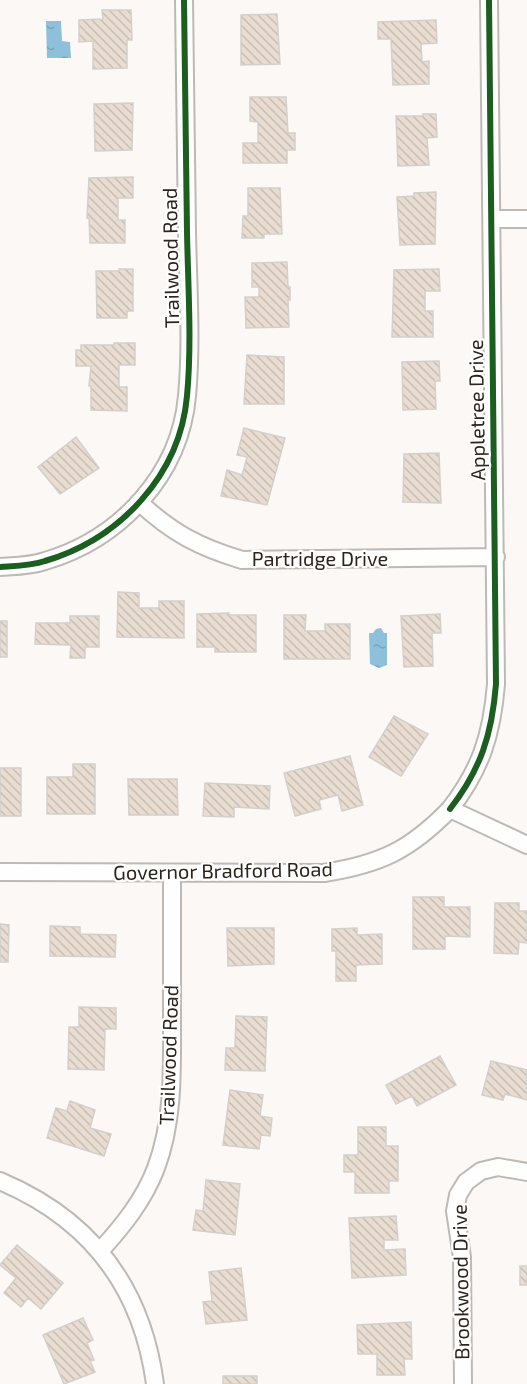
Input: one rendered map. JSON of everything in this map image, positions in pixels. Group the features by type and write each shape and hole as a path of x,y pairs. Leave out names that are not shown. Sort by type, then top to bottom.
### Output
{"street":[{"name":"Trailwood Road","path":"139,502 160,477 172,453 187,397 184,0"},
{"name":"Appletree Drive","path":"450,809 478,768 488,742 494,716 496,684 489,0"},
{"path":"492,219 527,219"},
{"name":"Partridge Drive","path":"139,502 160,522 185,538 211,550 242,560 496,557"},
{"path":"0,567 43,562 69,553 100,537 121,521 139,502"},
{"path":"450,809 527,845"},
{"name":"Governor Bradford Road","path":"0,872 324,873 356,868 386,858 409,846 430,830 450,809"},
{"name":"Trailwood Road","path":"99,1251 119,1230 140,1200 156,1170 166,1136 172,1096 172,873"},
{"name":"Brookwood Drive","path":"463,1384 462,1257 455,1211 458,1195 466,1182 481,1172 498,1167 527,1172"},
{"path":"0,1181 44,1202 77,1227 99,1251 122,1282 136,1309 148,1345 155,1384"}],"water":[{"path":"46,21 61,21 62,41 70,42 71,58 47,58"},
{"path":"381,628 384,633 387,633 387,665 379,668 370,664 369,633"}],"building":[{"path":"102,10 131,10 132,40 127,40 127,68 93,69 93,41 79,42 79,20 103,19"},
{"path":"277,14 280,64 241,65 241,15"},
{"path":"436,20 437,43 421,44 422,62 429,61 429,84 393,85 391,39 378,39 378,22"},
{"path":"250,97 286,97 288,133 295,133 295,150 287,150 287,163 243,163 243,143 258,143 258,122 250,121"},
{"path":"133,103 132,150 95,151 94,104"},
{"path":"423,114 436,114 437,137 427,138 429,165 398,166 396,116 423,116"},
{"path":"133,177 133,198 118,198 118,220 125,220 125,243 90,243 89,218 87,218 89,178"},
{"path":"248,188 280,188 282,234 264,234 264,238 242,238 243,216 248,216"},
{"path":"436,192 435,244 400,245 397,197 414,196 414,193"},
{"path":"287,262 288,287 290,287 289,327 246,328 245,297 259,297 259,287 252,287 252,263"},
{"path":"119,269 133,269 133,311 127,311 127,318 97,318 96,271 119,271"},
{"path":"439,269 440,291 425,291 425,311 433,311 433,337 392,337 394,270"},
{"path":"114,343 135,343 135,365 119,365 119,387 127,387 127,411 91,410 91,386 89,386 91,366 76,366 76,350 81,350 81,345 114,345"},
{"path":"247,355 284,357 284,404 244,404"},
{"path":"439,361 440,381 435,381 436,409 403,410 402,362"},
{"path":"244,428 285,438 267,505 221,496 227,470 242,475 247,457 237,455"},
{"path":"76,437 99,468 60,494 38,467"},
{"path":"439,453 441,503 403,502 404,454"},
{"path":"118,592 139,593 139,608 159,608 159,601 184,601 184,638 117,637"},
{"path":"229,613 229,615 256,615 256,652 215,652 215,647 197,647 197,614"},
{"path":"440,614 441,633 432,633 433,666 404,667 401,616"},
{"path":"284,615 306,615 305,631 325,631 325,624 350,624 350,659 284,659"},
{"path":"70,616 99,616 99,647 85,647 85,658 70,658 71,645 35,644 36,623 70,623"},
{"path":"0,621 7,621 7,657 0,657"},
{"path":"394,716 428,734 401,776 369,757"},
{"path":"350,756 363,805 342,811 338,795 319,800 321,809 295,816 284,773"},
{"path":"73,764 95,764 95,814 47,814 47,777 73,777"},
{"path":"0,768 21,768 21,816 0,816"},
{"path":"128,779 177,779 178,815 129,815"},
{"path":"205,783 270,786 269,809 234,807 234,817 203,816"},
{"path":"413,897 444,897 444,907 470,907 470,937 445,936 445,949 413,949"},
{"path":"495,903 519,903 519,911 527,911 527,943 519,942 518,954 494,953"},
{"path":"0,924 9,925 8,962 0,962"},
{"path":"50,926 80,927 80,934 116,935 115,957 50,956"},
{"path":"227,928 274,928 274,964 228,966"},
{"path":"357,928 357,935 382,934 382,964 356,965 356,981 336,981 336,951 332,951 332,929"},
{"path":"79,1007 116,1008 116,1029 105,1029 104,1070 68,1069 69,1027 79,1027"},
{"path":"236,1016 267,1017 265,1071 225,1070 226,1048 235,1048"},
{"path":"440,1056 456,1085 417,1106 412,1096 396,1104 386,1085"},
{"path":"491,1061 527,1070 527,1100 505,1094 503,1100 482,1095"},
{"path":"230,1090 263,1095 260,1116 272,1118 270,1136 261,1135 259,1149 223,1145"},
{"path":"70,1101 95,1110 90,1128 111,1134 104,1156 47,1138 56,1108 67,1111"},
{"path":"358,1127 386,1127 386,1146 398,1146 398,1181 389,1181 389,1193 355,1193 355,1172 344,1172 344,1155 358,1155"},
{"path":"206,1180 240,1184 235,1235 193,1230 196,1210 203,1211"},
{"path":"396,1216 398,1240 384,1240 384,1250 405,1249 406,1275 352,1278 349,1218"},
{"path":"17,1245 63,1283 41,1309 28,1298 21,1307 4,1293 16,1278 0,1265"},
{"path":"520,1266 527,1266 527,1285 520,1285"},
{"path":"241,1268 247,1320 206,1324 203,1302 212,1301 209,1272"},
{"path":"83,1318 93,1340 87,1343 94,1360 90,1361 95,1372 64,1384 43,1335"},
{"path":"411,1322 412,1359 404,1359 405,1375 377,1375 377,1354 358,1354 357,1325"},
{"path":"223,1376 257,1376 257,1384 223,1384"}],"cycle path":[{"path":"0,567 34,564 72,551 98,537 121,520 142,500 159,477 182,425 187,396 189,335 184,0"},
{"path":"450,809 470,780 483,750 488,735 496,684 489,0"}]}
